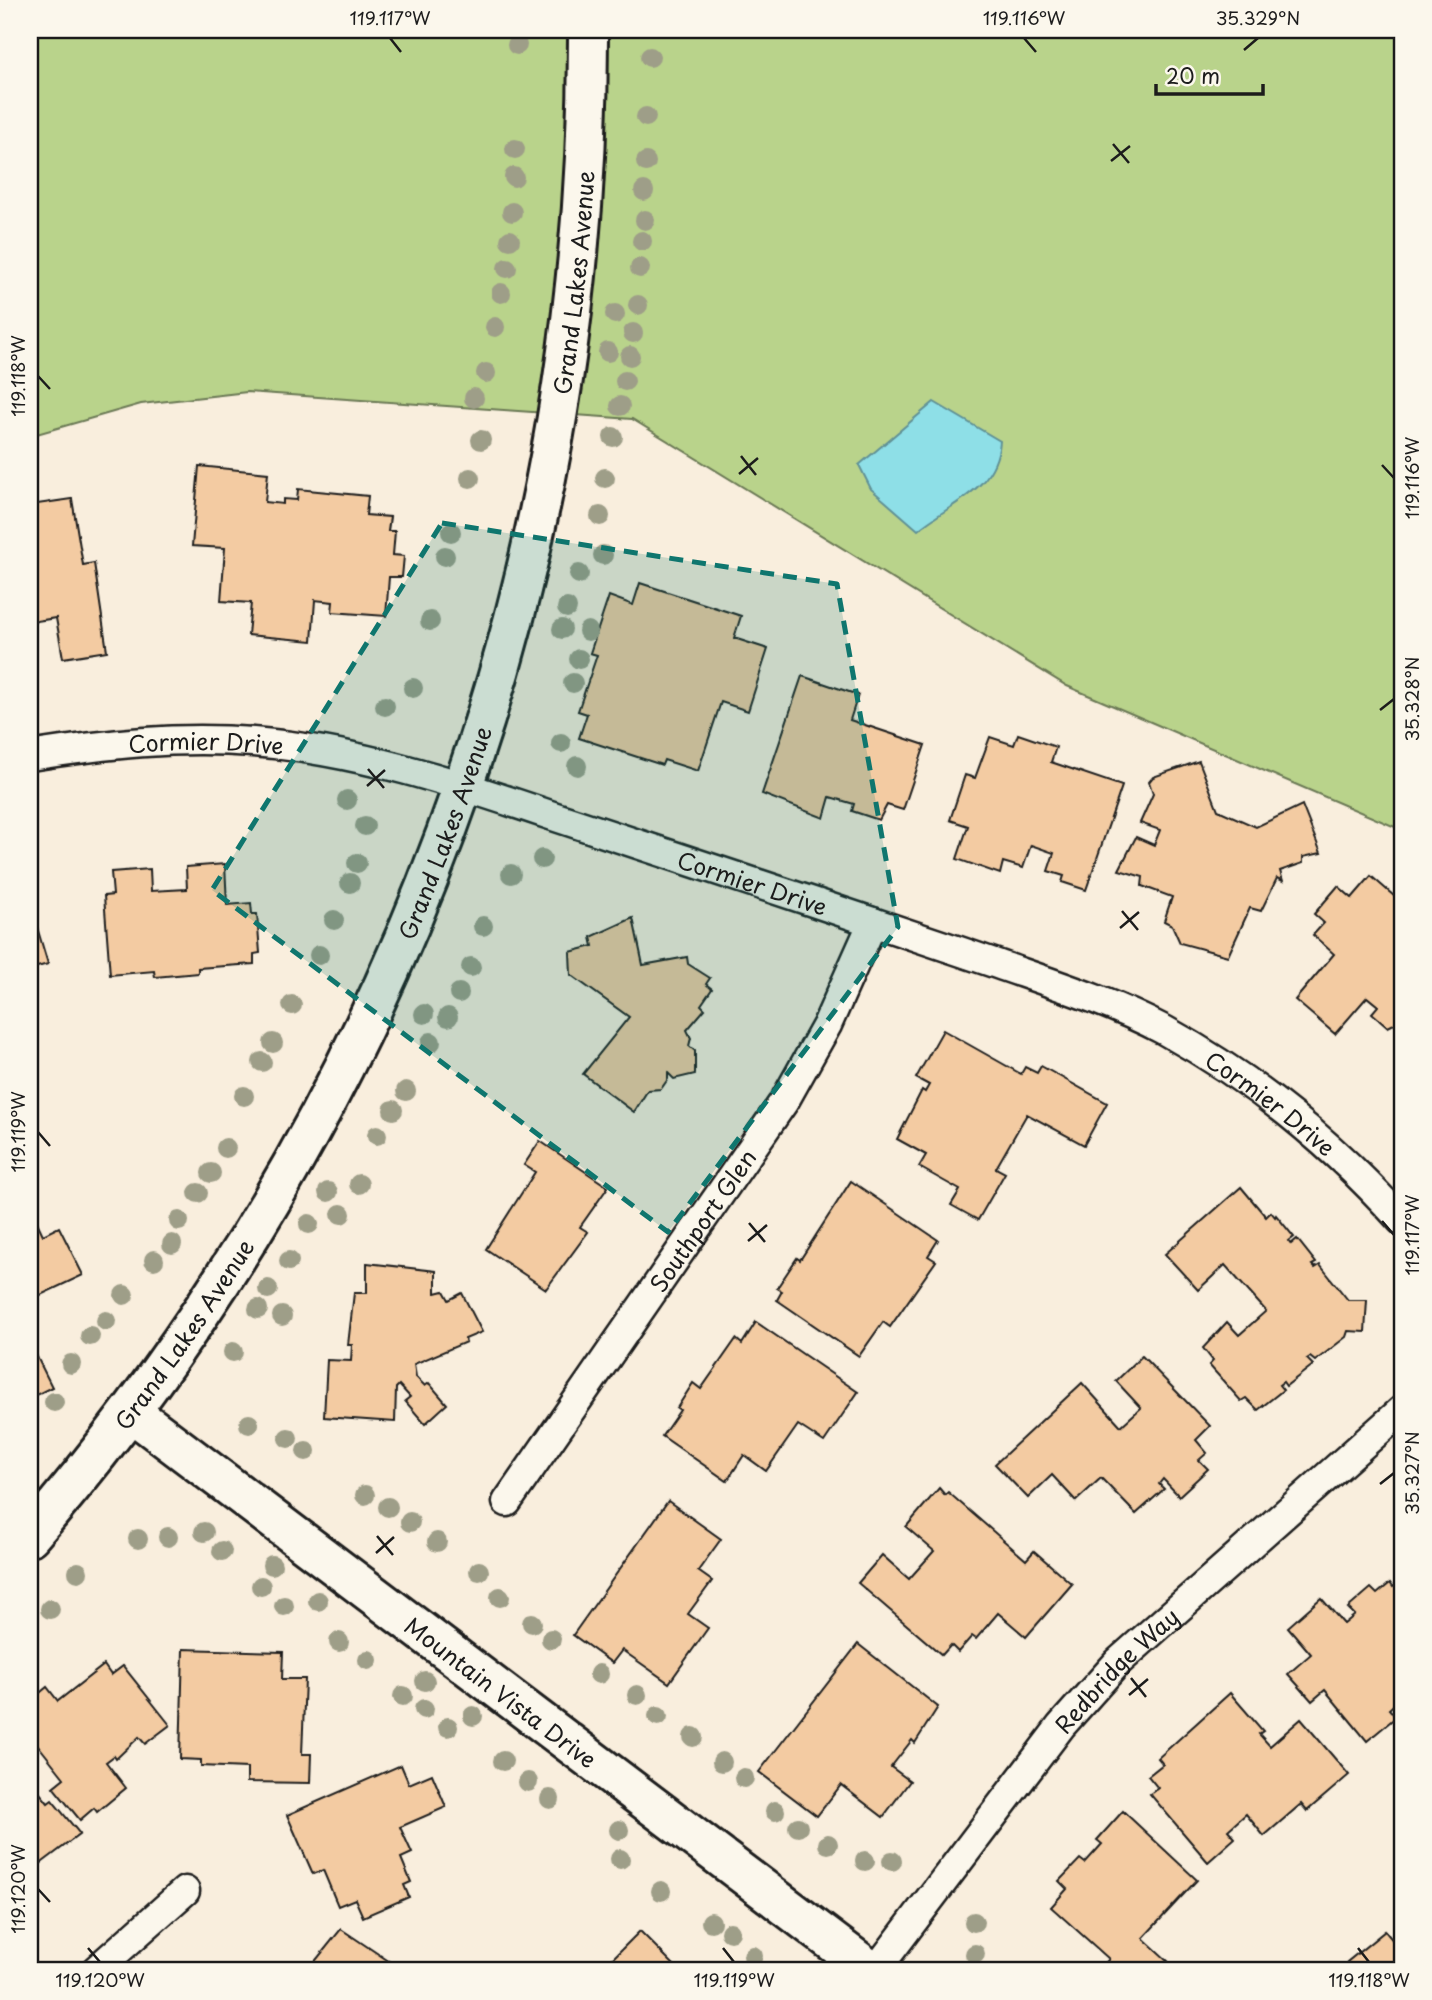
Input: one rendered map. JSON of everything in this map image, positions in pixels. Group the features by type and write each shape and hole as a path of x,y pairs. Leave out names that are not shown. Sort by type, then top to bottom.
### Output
{"street":[{"name":"Grand Lakes Avenue","path":"30,1536 131,1412 201,1315 278,1192 342,1076 393,969 464,786 510,635 559,414 579,257 589,99 588,30"},
{"name":"Cormier Drive","path":"30,756 97,745 182,739 254,741 338,752 464,786 873,922 1084,994 1162,1029 1235,1073 1304,1123 1367,1181 1402,1221"},
{"name":"Southport Glen","path":"507,1502 785,1100 827,1026 873,922"},
{"name":"Redbridge Way","path":"876,1970 1061,1726 1118,1662 1402,1410"},
{"name":"Mountain Vista Drive","path":"131,1412 870,1970"},
{"path":"96,1970 185,1891"}],"highlighted area":[{"path":"442,523 837,584 898,927 668,1232 212,890"}],"green space":[{"path":"30,30 1402,30 1402,830 1067,686 632,419 247,392 141,404 30,436"}],"water":[{"path":"934,402 1000,441 997,458 981,483 918,530 871,489 859,465"}],"building":[{"path":"199,466 268,473 265,502 283,504 283,499 297,500 298,489 368,496 366,515 390,517 388,531 395,531 393,555 404,556 402,577 389,577 386,616 332,612 333,602 315,600 312,641 248,635 251,603 221,601 225,548 192,546"},
{"path":"72,499 83,565 94,563 107,651 63,658 56,618 30,622 30,505"},
{"path":"640,583 741,616 734,638 768,649 748,711 721,702 698,771 664,760 662,765 579,738 587,714 578,711 597,655 590,653 609,596 633,605"},
{"path":"802,676 858,695 850,720 925,745 903,810 887,805 879,820 852,811 854,804 830,797 824,818 762,794"},
{"path":"1018,734 1056,747 1051,762 1122,786 1086,890 1062,882 1064,876 1048,871 1054,853 1031,845 1023,868 1003,862 1000,874 957,859 968,826 950,820 965,775 975,778 990,737 1014,745"},
{"path":"1199,761 1218,810 1256,827 1302,805 1321,853 1303,857 1303,863 1280,871 1283,881 1277,878 1261,911 1250,908 1228,956 1180,943 1172,925 1164,921 1172,897 1142,886 1143,877 1119,870 1136,837 1154,845 1160,830 1140,823 1153,794 1149,782 1153,777"},
{"path":"225,864 227,905 251,903 252,914 257,914 260,953 254,954 254,964 198,968 198,973 155,977 154,971 110,975 104,896 113,895 111,872 150,869 151,891 187,889 186,867"},
{"path":"1371,876 1402,903 1402,1027 1396,1023 1388,1027 1372,1013 1378,1006 1367,997 1335,1034 1295,1000 1334,954 1313,935 1324,923 1314,914 1338,886 1352,898"},
{"path":"30,904 48,964 30,969"},
{"path":"633,918 643,965 687,957 688,964 710,978 706,984 712,989 701,1005 705,1009 687,1030 691,1038 689,1046 695,1051 695,1074 674,1079 668,1073 668,1079 661,1089 648,1090 634,1112 583,1074 629,1017 571,975 570,952 593,946 591,937"},
{"path":"943,1030 1021,1074 1025,1067 1037,1073 1041,1066 1107,1103 1084,1145 1027,1114 996,1168 1005,1173 978,1220 951,1205 960,1190 919,1167 926,1155 897,1139 922,1090 925,1092 929,1085 916,1078"},
{"path":"540,1141 608,1187 580,1227 588,1232 546,1289 486,1249 535,1172 524,1165"},
{"path":"851,1181 938,1240 928,1256 936,1261 890,1327 883,1322 859,1356 777,1300 782,1291 777,1288 797,1258 800,1260"},
{"path":"1241,1187 1266,1217 1271,1212 1275,1217 1276,1215 1294,1237 1289,1241 1291,1244 1297,1239 1316,1263 1312,1265 1315,1268 1320,1265 1348,1300 1367,1300 1365,1332 1348,1331 1346,1337 1315,1361 1310,1357 1307,1359 1313,1365 1286,1386 1283,1382 1279,1385 1283,1390 1258,1410 1246,1398 1241,1401 1209,1365 1213,1361 1203,1348 1227,1322 1239,1335 1266,1311 1225,1265 1198,1290 1165,1254"},
{"path":"30,1207 43,1235 59,1227 83,1275 30,1300"},
{"path":"367,1263 436,1271 436,1293 444,1291 449,1300 462,1293 482,1332 465,1339 466,1342 414,1364 416,1377 425,1386 429,1383 447,1404 425,1424 405,1401 410,1397 399,1385 396,1388 395,1422 324,1417 327,1360 351,1361 352,1345 348,1345 354,1293 367,1293"},
{"path":"756,1322 858,1392 824,1442 798,1425 766,1471 744,1455 727,1481 662,1436 680,1410 677,1408 693,1383 701,1389 736,1339 742,1344"},
{"path":"30,1343 52,1387 30,1398"},
{"path":"1142,1356 1210,1426 1196,1440 1207,1453 1199,1460 1208,1469 1179,1496 1163,1479 1159,1484 1164,1489 1136,1514 1101,1478 1076,1501 1052,1475 1028,1498 995,1464 1082,1383 1121,1426 1141,1408 1116,1381"},
{"path":"939,1488 945,1495 948,1492 1026,1560 1034,1551 1072,1584 1026,1637 998,1613 976,1639 972,1636 958,1652 951,1645 942,1655 858,1583 882,1555 909,1579 934,1551 906,1527"},
{"path":"668,1501 721,1539 698,1571 712,1581 688,1614 708,1628 669,1683 622,1650 612,1663 573,1635"},
{"path":"1402,1579 1402,1697 1389,1709 1396,1717 1367,1741 1325,1690 1312,1701 1288,1674 1311,1654 1288,1627 1321,1598 1344,1624 1355,1615 1348,1608 1371,1588 1377,1594 1390,1583 1393,1587"},
{"path":"858,1644 938,1707 915,1743 912,1740 891,1767 910,1781 883,1817 841,1785 817,1816 759,1772"},
{"path":"183,1649 283,1652 282,1679 305,1679 302,1754 311,1754 310,1783 247,1782 247,1768 201,1766 201,1760 180,1759"},
{"path":"104,1665 111,1675 123,1666 170,1725 145,1744 139,1737 116,1759 114,1756 106,1762 126,1788 97,1812 94,1808 80,1820 53,1787 64,1778 30,1735 30,1701 47,1687 58,1701"},
{"path":"1230,1693 1263,1731 1259,1734 1270,1746 1301,1719 1349,1775 1307,1811 1301,1804 1264,1836 1246,1814 1228,1830 1235,1838 1208,1862 1150,1794 1158,1788 1148,1776 1163,1764 1158,1758"},
{"path":"401,1765 409,1784 432,1774 446,1807 400,1827 412,1853 401,1858 411,1882 404,1885 409,1897 363,1917 355,1899 338,1906 323,1870 313,1874 287,1815"},
{"path":"30,1781 48,1803 52,1800 80,1834 35,1868 30,1862"},
{"path":"1123,1811 1197,1880 1143,1938 1168,1961 1160,1970 1099,1970 1109,1959 1051,1907 1067,1889 1059,1881 1080,1859 1085,1863 1102,1844 1097,1840"},
{"path":"341,1929 402,1970 308,1970"},
{"path":"640,1931 679,1970 601,1970"},
{"path":"1385,1931 1395,1943 1402,1937 1402,1970 1353,1970 1347,1962"}]}
